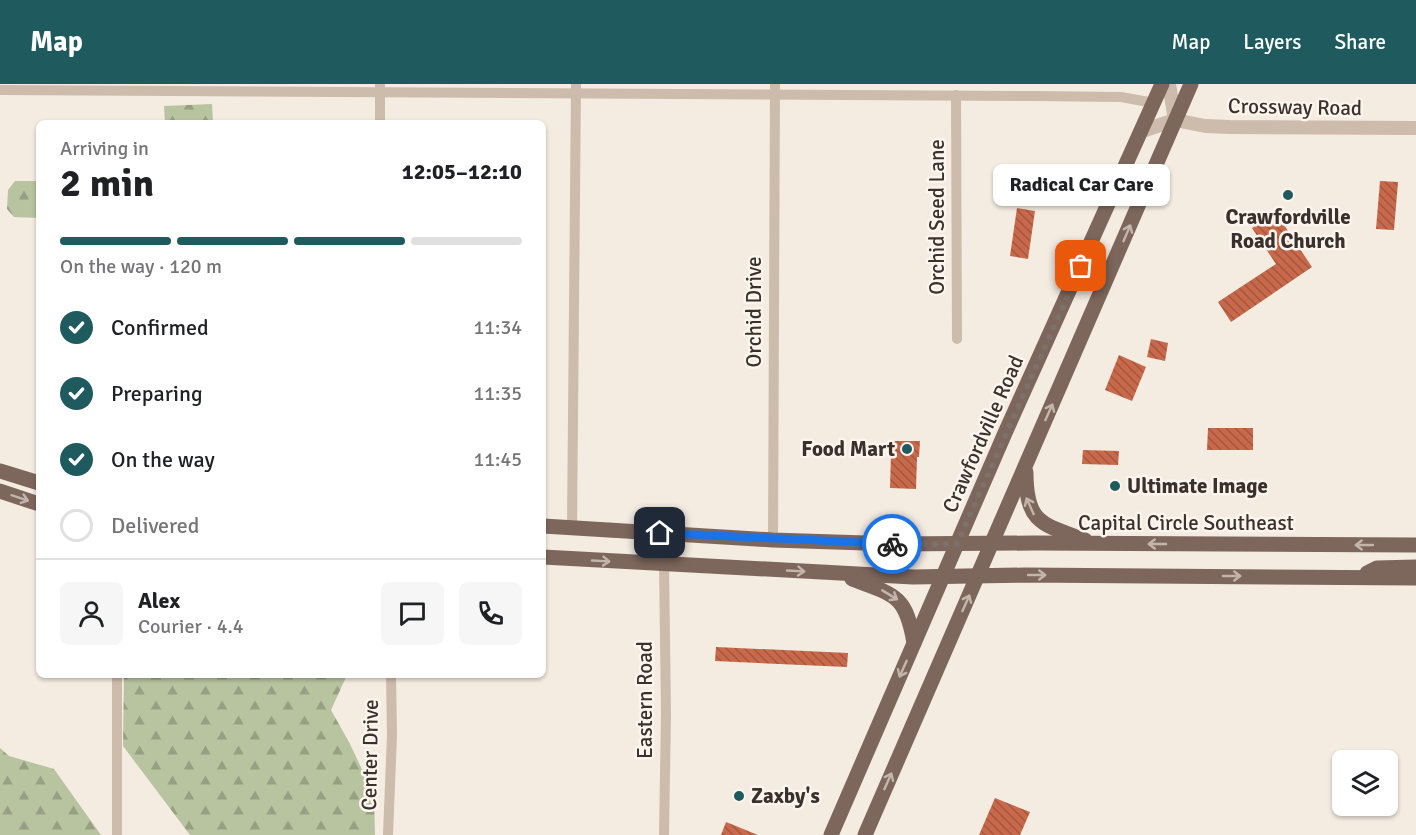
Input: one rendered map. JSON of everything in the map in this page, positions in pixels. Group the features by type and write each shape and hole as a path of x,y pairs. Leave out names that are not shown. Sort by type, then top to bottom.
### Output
{"main road":[{"name":"Crawfordville Road","path":"831,835 942,576 1162,84"},
{"path":"865,835 1191,84"},
{"path":"1026,466 1027,499 1035,516 1047,526 1096,544"},
{"path":"0,471 36,482"},
{"path":"0,491 36,503"},
{"name":"Capital Circle Southeast","path":"546,526 773,540 896,544 1416,545"},
{"path":"546,557 838,573 942,576 1416,578"},
{"path":"1359,578 1377,568 1416,567"},
{"path":"838,573 887,592 898,599 908,615 914,643"}],"street":[{"path":"1142,130 1175,120 1169,84"},
{"path":"380,88 380,120"},
{"path":"572,528 576,89"},
{"path":"0,90 775,89 956,95 1120,97 1154,103"},
{"name":"Orchid Drive","path":"773,540 775,89"},
{"name":"Orchid Seed Lane","path":"956,95 957,339"},
{"name":"Crossway Road","path":"1175,120 1230,128 1416,128"},
{"name":"Eastern Road","path":"664,564 666,713 664,835"},
{"path":"117,678 117,835"},
{"name":"Center Drive","path":"388,835 392,678"}],"green space":[{"path":"212,104 213,120 165,120 164,106"},
{"path":"15,181 36,181 36,218 14,217 7,209 8,190"},
{"path":"124,678 346,678 331,710 374,795 375,835 190,835 123,746"},
{"path":"0,748 9,756 54,769 101,835 0,835"}],"building":[{"path":"1380,181 1398,182 1394,230 1376,229"},
{"path":"1017,208 1035,211 1028,259 1010,256"},
{"path":"1276,213 1312,267 1231,322 1218,302 1276,264 1252,228"},
{"path":"1151,339 1168,343 1165,361 1147,357"},
{"path":"1119,355 1146,367 1132,401 1105,390"},
{"path":"1208,428 1253,428 1253,450 1207,450"},
{"path":"894,441 920,441 916,489 890,488 891,454 894,454"},
{"path":"1083,450 1119,451 1118,465 1082,464"},
{"path":"716,647 848,653 847,667 715,661"},
{"path":"995,798 1030,812 1020,835 979,835"},
{"path":"726,822 758,835 721,835"}],"way so far":[{"path":"892,544 957,544 1081,266"}],"place":[{"name":"Crawfordville Road Church","path":"1288,195"},
{"name":"Radical Car Care","path":"1081,266"},
{"name":"Food Mart","path":"907,449"},
{"name":"Ultimate Image","path":"1115,486"},
{"name":"Zaxby's","path":"739,796"}],"route":[{"path":"660,533 892,544"}]}
